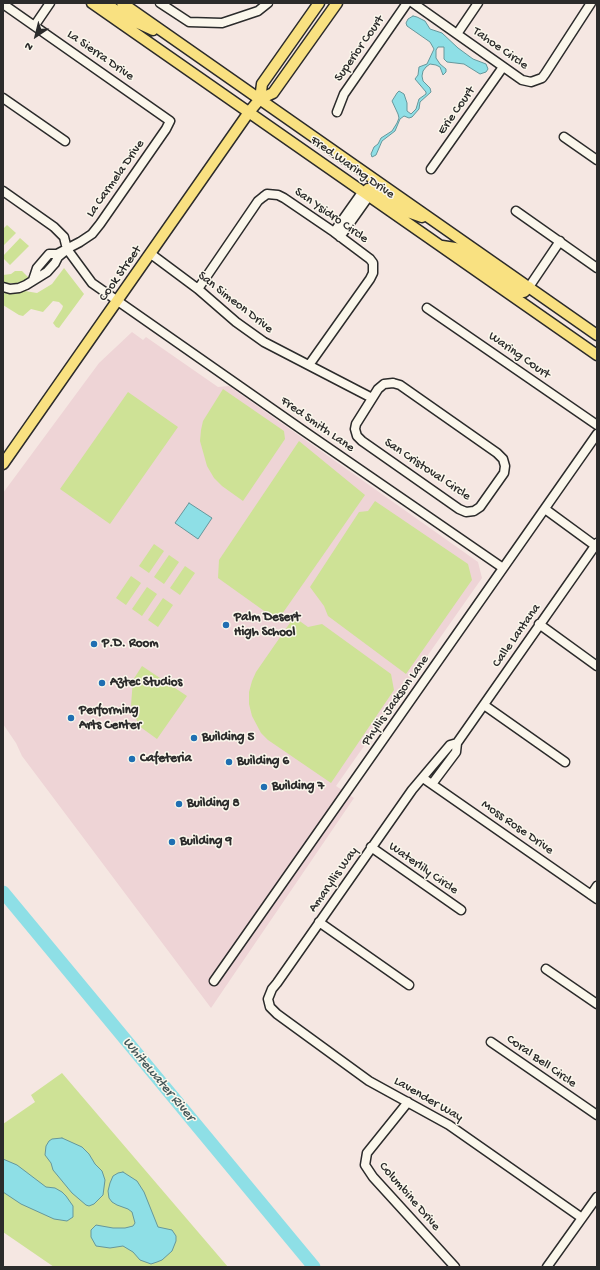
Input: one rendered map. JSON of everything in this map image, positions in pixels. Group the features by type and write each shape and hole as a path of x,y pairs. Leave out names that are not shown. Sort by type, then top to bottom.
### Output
{"main road":[{"name":"Fred Waring Drive","path":"92,3 597,355"},
{"path":"105,3 127,18 172,37"},
{"name":"Fred Waring Drive","path":"122,3 597,335"},
{"name":"Cook Street","path":"3,464 260,98 262,84 319,3"},
{"name":"Cook Street","path":"260,98 274,93 337,3"},
{"path":"366,193 365,189 372,189 408,212 433,221"},
{"path":"440,246 455,248 521,292 524,292 529,287"}],"street":[{"path":"35,25 50,3"},
{"path":"160,3 189,22 222,23 258,11 268,3"},
{"name":"Superior Court","path":"337,112 344,94 407,3"},
{"name":"Tahoe Circle","path":"413,3 526,82 535,81 542,78 591,3"},
{"path":"457,34 478,3"},
{"name":"La Sierra Drive","path":"3,4 164,115"},
{"name":"Erie Court","path":"431,169 503,67"},
{"path":"3,98 65,141"},
{"name":"La Carmela Drive","path":"33,280 36,271 49,254 57,254 67,249 92,234 100,224 166,129 170,121 164,115"},
{"path":"564,137 597,160"},
{"name":"Fred Smith Lane","path":"3,191 54,227 64,237 67,249 92,283 503,568"},
{"path":"337,234 366,193"},
{"name":"San Ysidro Circle","path":"198,289 258,201 268,194 278,195 284,198 337,234 370,259 373,263 373,272 370,279 309,365"},
{"path":"516,211 597,268"},
{"path":"529,287 560,241"},
{"name":"La Carmela Drive","path":"3,287 10,289 19,288 26,285 47,272 58,257 67,249"},
{"name":"San Simeon Drive","path":"151,254 198,289 236,322 264,342 372,398"},
{"name":"Waring Court","path":"427,308 597,425"},
{"name":"San Cristoval Circle","path":"393,383 400,385 503,458 505,466 504,472 480,507 474,512 466,512 459,509 357,436 355,430 356,424 372,398 378,389 384,384 393,383"},
{"name":"Phyllis Jackson Lane","path":"214,981 597,434"},
{"path":"544,509 596,546"},
{"name":"Calle Lantana","path":"423,778 450,745 456,743 484,705 539,624 596,546"},
{"path":"539,624 597,666"},
{"path":"484,705 565,762"},
{"name":"Calle Lantana","path":"432,784 456,752 456,743"},
{"name":"Moss Rose Drive","path":"423,778 594,897"},
{"name":"Amaryllis Way","path":"268,999 272,989 412,790 423,778"},
{"name":"Waterlily Circle","path":"372,847 461,910"},
{"path":"594,897 597,886"},
{"path":"319,922 409,985"},
{"path":"546,968 597,1004"},
{"name":"Lavender Way","path":"268,999 270,1007 276,1014 370,1081 449,1125 582,1218"},
{"name":"Coral Bell Circle","path":"491,1042 597,1116"},
{"name":"Columbine Drive","path":"408,1102 367,1154 365,1165 373,1177 455,1267"},
{"path":"547,1267 597,1197"}],"shaded area":[{"name":"Palm Desert High School","path":"132,332 143,340 146,337 218,387 229,386 478,562 482,578 336,786 354,798 211,1008 22,756 16,743 3,724 3,493 99,363"}],"green space":[{"path":"7,225 16,233 3,246 3,229"},
{"path":"20,238 29,246 10,265 3,258 3,256"},
{"path":"64,268 84,294 59,328 53,323 63,306 59,302 53,301 43,312 31,309 23,316 3,305 3,293 15,294 25,291 37,293 52,284"},
{"path":"15,271 22,271 29,278 25,281 17,283 3,283 3,275 11,274"},
{"path":"223,389 284,431 285,439 243,501 222,486 214,478 207,466 200,441 203,421"},
{"path":"128,392 178,427 110,524 60,489"},
{"path":"299,441 365,495 280,617 274,618 218,578 219,560"},
{"path":"375,501 468,564 472,580 406,674 328,616 324,606 310,587 359,512 368,511"},
{"path":"154,544 164,551 149,573 139,566"},
{"path":"169,555 179,562 164,584 154,577"},
{"path":"185,566 195,573 180,595 170,588"},
{"path":"131,576 141,583 126,605 116,598"},
{"path":"147,587 157,594 142,616 132,609"},
{"path":"163,598 173,605 158,627 148,620"},
{"path":"294,617 308,627 322,624 391,674 394,690 331,783 268,740 261,733 252,716 249,704 249,692 256,672"},
{"path":"142,666 187,696 157,739 139,726 131,705 133,680"},
{"path":"62,1073 228,1267 54,1267 3,1232 3,1124 35,1102 31,1095"}],"water":[{"path":"413,16 425,21 430,29 442,33 458,48 473,59 486,64 488,69 486,72 480,74 464,64 447,62 444,59 444,47 438,47 436,50 436,58 446,69 446,72 443,75 440,67 436,65 430,64 426,67 423,71 423,81 430,88 431,92 420,102 419,109 412,117 409,118 404,116 400,119 395,131 382,141 376,155 372,157 371,154 374,147 378,144 381,138 392,131 399,118 392,101 397,93 399,91 404,94 407,103 407,111 411,114 416,109 419,99 426,94 415,79 418,75 419,67 427,64 434,49 430,42 407,26 406,23 408,19"},
{"path":"189,503 212,518 198,539 175,523"},
{"path":"62,1138 82,1147 102,1171 105,1180 103,1195 94,1204 89,1206 86,1205 72,1193 53,1170 51,1163 45,1155 46,1146 49,1141 52,1139"},
{"path":"3,1159 17,1165 46,1187 55,1188 62,1192 73,1206 73,1217 67,1221 54,1219 21,1204 3,1192"},
{"path":"123,1172 137,1181 144,1192 158,1227 172,1230 176,1236 176,1241 172,1251 162,1260 151,1264 140,1260 133,1252 123,1246 110,1248 96,1246 91,1237 91,1230 96,1225 113,1228 125,1228 133,1226 135,1223 132,1212 112,1202 109,1198 108,1191 113,1176"}],"waterway":[{"name":"Whitewater River","path":"3,892 314,1267"}],"place":[{"name":"Palm Desert High School","path":"226,625"},
{"name":"P.D. Room","path":"94,644"},
{"name":"Aztec Studios","path":"102,683"},
{"name":"Performing Arts Center","path":"71,718"},
{"name":"Building 5","path":"194,738"},
{"name":"Cafeteria","path":"132,759"},
{"name":"Building 6","path":"229,762"},
{"name":"Building 7","path":"264,787"},
{"name":"Building 8","path":"179,804"},
{"name":"Building 9","path":"172,842"}]}
